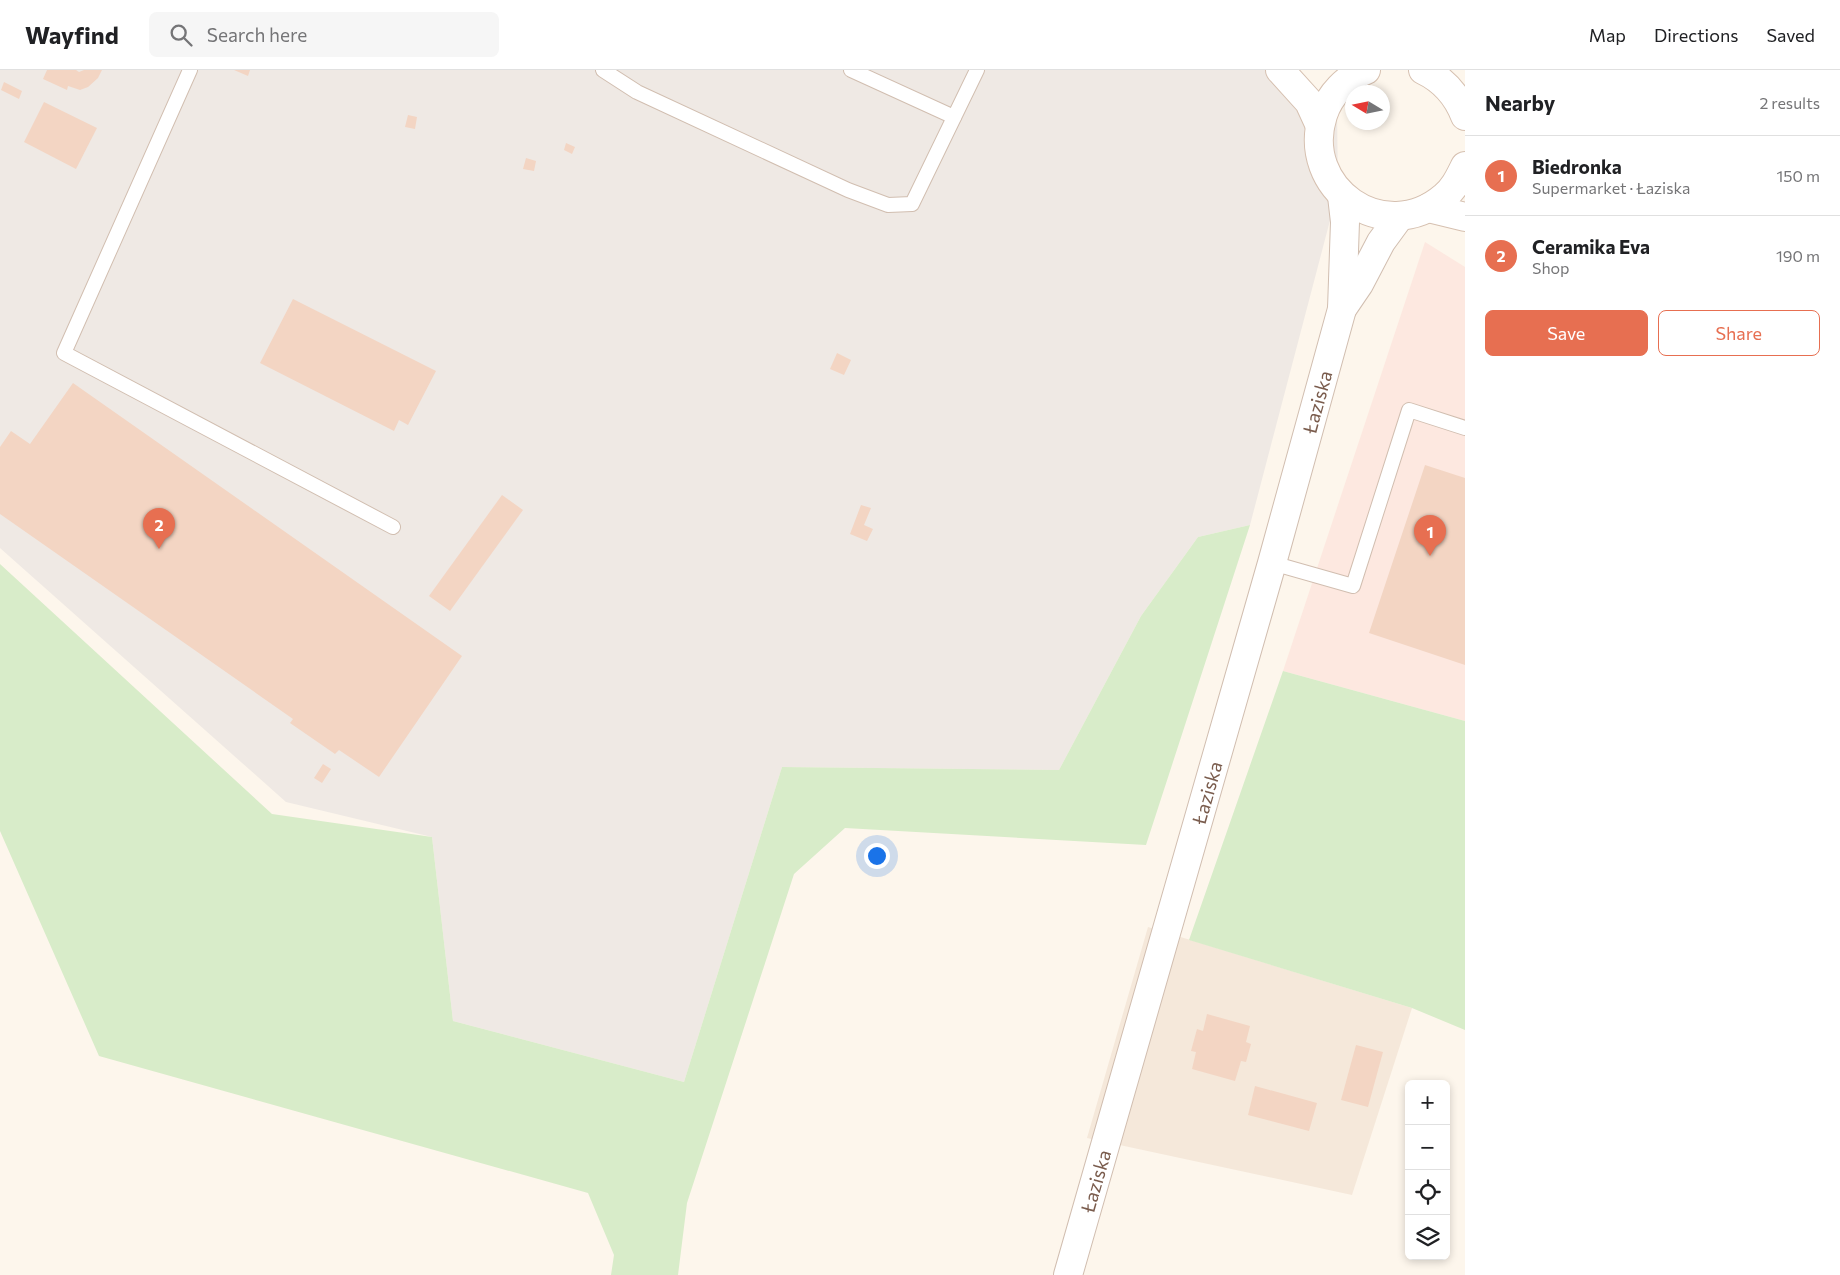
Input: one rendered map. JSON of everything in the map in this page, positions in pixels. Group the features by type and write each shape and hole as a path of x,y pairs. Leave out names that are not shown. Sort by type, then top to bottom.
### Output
{"street":[{"path":"1280,70 1309,102 1320,126"},
{"path":"1423,70 1441,80 1448,87 1460,104 1465,116"},
{"path":"1353,71 1333,95 1324,110 1318,141 1324,171 1342,196 1359,208 1379,215 1400,216 1419,212 1444,197 1457,182 1465,166"},
{"name":"Łaziska","path":"1068,1275 1272,563 1342,309 1345,222 1342,196"},
{"path":"1428,208 1465,217"},
{"name":"Łaziska","path":"1342,309 1359,284 1381,242 1400,216"}],"lane":[{"path":"190,70 64,353 393,527"},
{"path":"603,70 625,76 637,92 848,190 888,206 912,204 977,70"},
{"path":"851,70 954,117"},
{"path":"1272,563 1353,586 1409,410 1465,428"}],"shaded area":[{"path":"0,70 1269,70 1337,108 1338,190 1250,525 1198,537 1141,616 1059,770 782,767 684,1082 453,1021 432,837 286,802 0,548"},
{"path":"1425,242 1465,267 1465,721 1283,671"},
{"path":"1148,927 1412,1008 1352,1195 1087,1138"}],"green space":[{"path":"1250,525 1146,845 845,828 794,874 687,1203 678,1275 611,1275 614,1255 588,1193 99,1056 0,831 0,564 272,814 432,837 453,1021 684,1082 782,767 1059,770 1141,616 1198,537"},
{"path":"1283,671 1465,721 1465,1030 1412,1008 1189,940"}],"building":[{"path":"47,70 76,70 79,72 84,70 102,70 98,78 88,87 80,90 68,86 67,90 43,79"},
{"path":"234,70 250,70 248,76"},
{"path":"4,82 22,91 19,99 1,90"},
{"path":"44,102 97,128 76,169 24,142"},
{"path":"408,115 417,117 415,129 405,127"},
{"path":"566,143 575,147 572,154 564,150"},
{"path":"526,158 536,161 534,171 523,169"},
{"path":"293,299 436,371 408,425 399,420 394,431 260,363"},
{"path":"837,353 851,360 844,375 830,369"},
{"path":"73,383 462,656 379,777 339,750 335,754 290,723 293,719 0,514 0,447 11,431 30,444"},
{"path":"1425,465 1465,478 1465,665 1369,633"},
{"path":"502,495 523,510 450,611 429,596"},
{"path":"861,505 871,508 864,525 873,529 867,541 850,534"},
{"path":"323,764 331,769 322,783 314,778"},
{"path":"1207,1014 1250,1026 1246,1042 1251,1044 1246,1062 1241,1061 1235,1081 1192,1069 1196,1052 1191,1051 1197,1029 1203,1031"},
{"path":"1356,1045 1383,1052 1368,1107 1341,1100"},
{"path":"1255,1086 1317,1103 1309,1131 1248,1115"}],"place":[{"name":"Ceramika Eva","path":"159,549"},
{"name":"Biedronka","path":"1430,556"}]}
